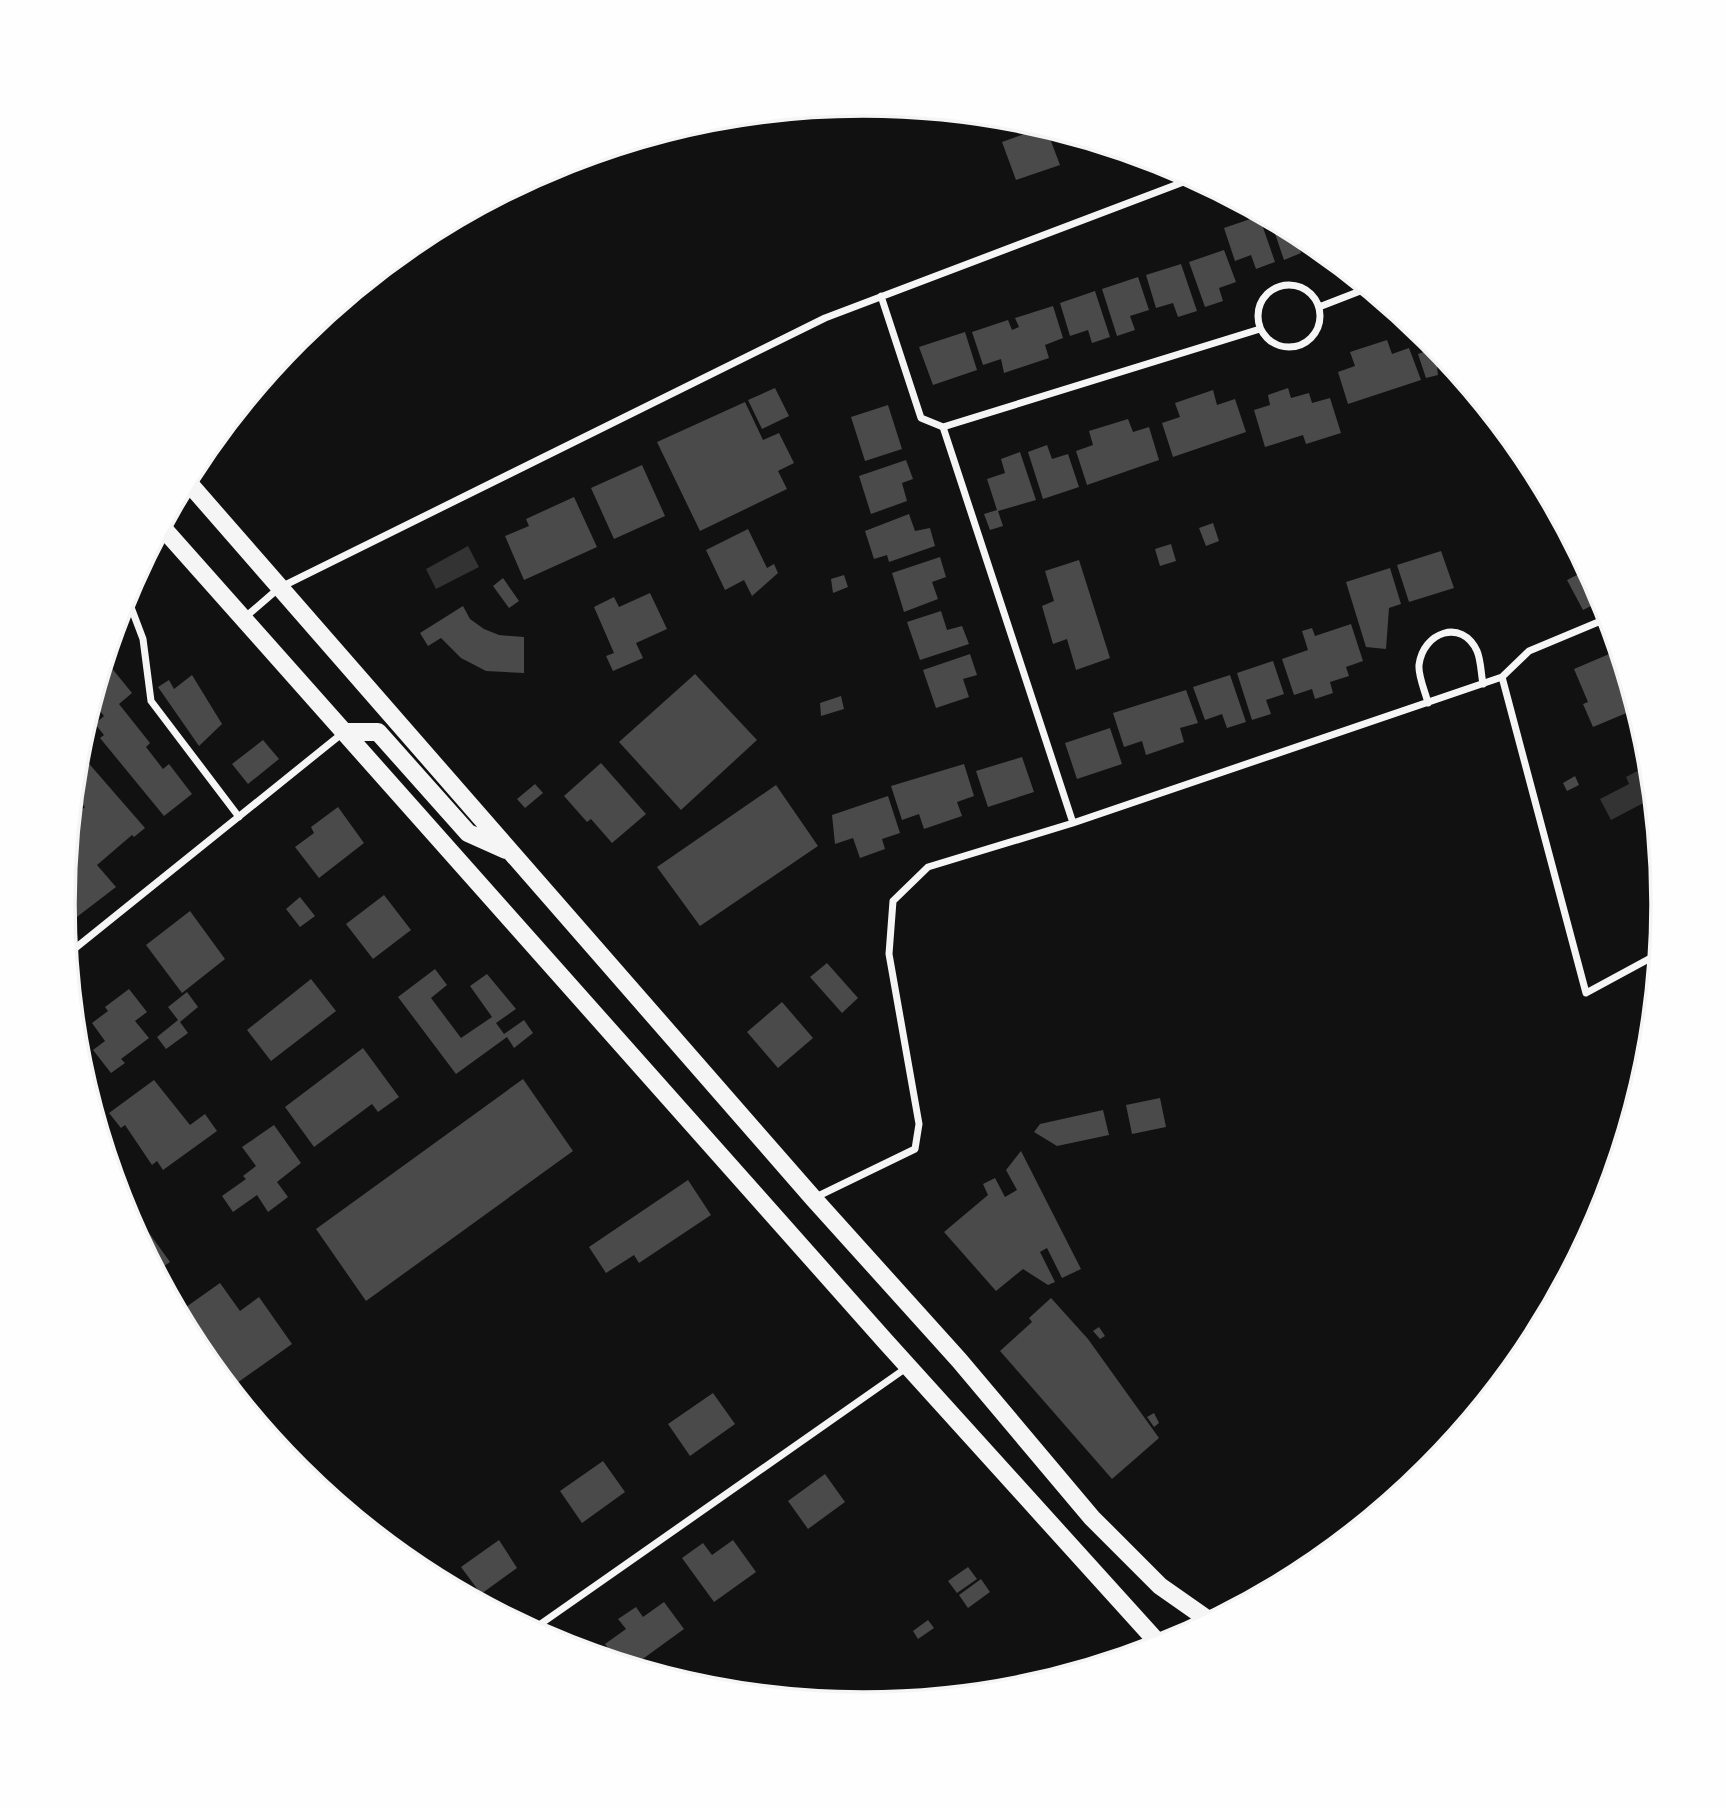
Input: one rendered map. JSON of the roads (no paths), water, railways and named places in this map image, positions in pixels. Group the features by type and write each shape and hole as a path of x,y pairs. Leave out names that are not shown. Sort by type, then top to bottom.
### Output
{"main road":[{"path":"194,489 813,1198 959,1360 1093,1518 1160,1586 1202,1615"},
{"path":"168,534 1118,1602 1152,1637"},
{"path":"344,732 378,732 468,833 512,853"}],"street":[{"path":"243,619 279,588 825,318 1180,183"},
{"path":"1295,285 1304,288 1319,307 1320,323 1316,332 1302,345 1283,347 1273,344 1260,329 1257,320 1261,301 1275,287 1295,285"},
{"path":"1319,307 1358,292"},
{"path":"881,296 921,418 943,427 1260,329"},
{"path":"943,427 1073,823"},
{"path":"132,610 143,639 151,701 240,817"},
{"path":"813,1198 915,1149 919,1124 889,954 893,901 928,867 1073,823 1483,684 1502,677 1529,652 1598,622"},
{"path":"1428,703 1418,668 1422,651 1430,639 1440,634 1452,632 1468,638 1477,651 1483,684"},
{"path":"1502,677 1586,993 1649,959"},
{"path":"77,947 344,732"},
{"path":"542,1623 910,1366"}]}
